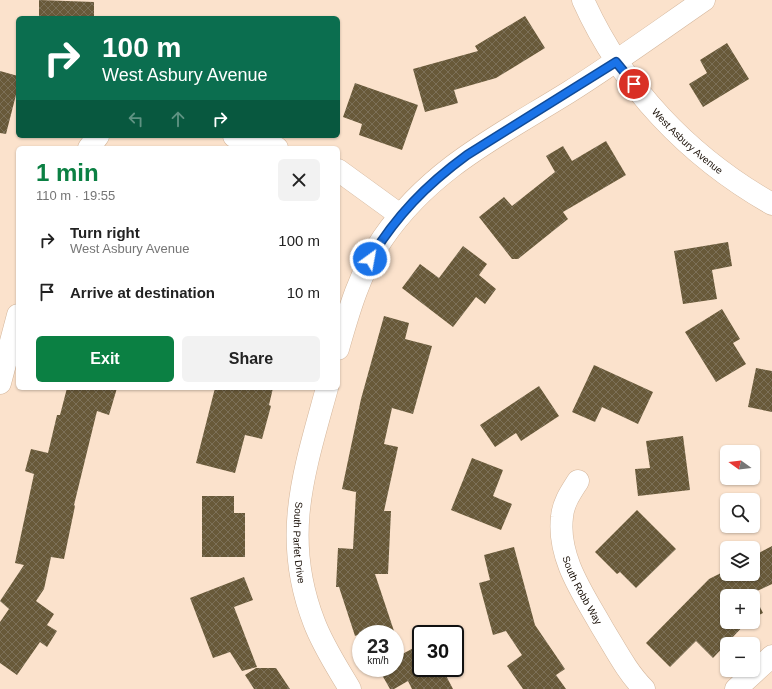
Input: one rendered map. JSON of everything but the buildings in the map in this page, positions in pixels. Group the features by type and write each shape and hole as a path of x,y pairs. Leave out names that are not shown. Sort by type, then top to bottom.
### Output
{"street":[{"name":"West Asbury Avenue","path":"583,0 597,29 616,62 659,115 694,150 738,183 772,204"},
{"path":"340,342 350,306 358,284 370,259 400,215 431,184 467,155 616,62 704,0"},
{"path":"241,138 270,146"},
{"path":"340,171 400,215"},
{"path":"0,384 16,323"},
{"name":"South Parfet Drive","path":"326,390 303,479 297,527 297,549 305,597 314,624 350,689"},
{"name":"South Robb Way","path":"578,481 566,500 562,516 564,549 570,569 578,587 625,666 635,680 644,689"},
{"path":"736,689 772,656"}],"route":[{"path":"370,259 400,215 447,169 467,155 616,62 634,84"}]}
